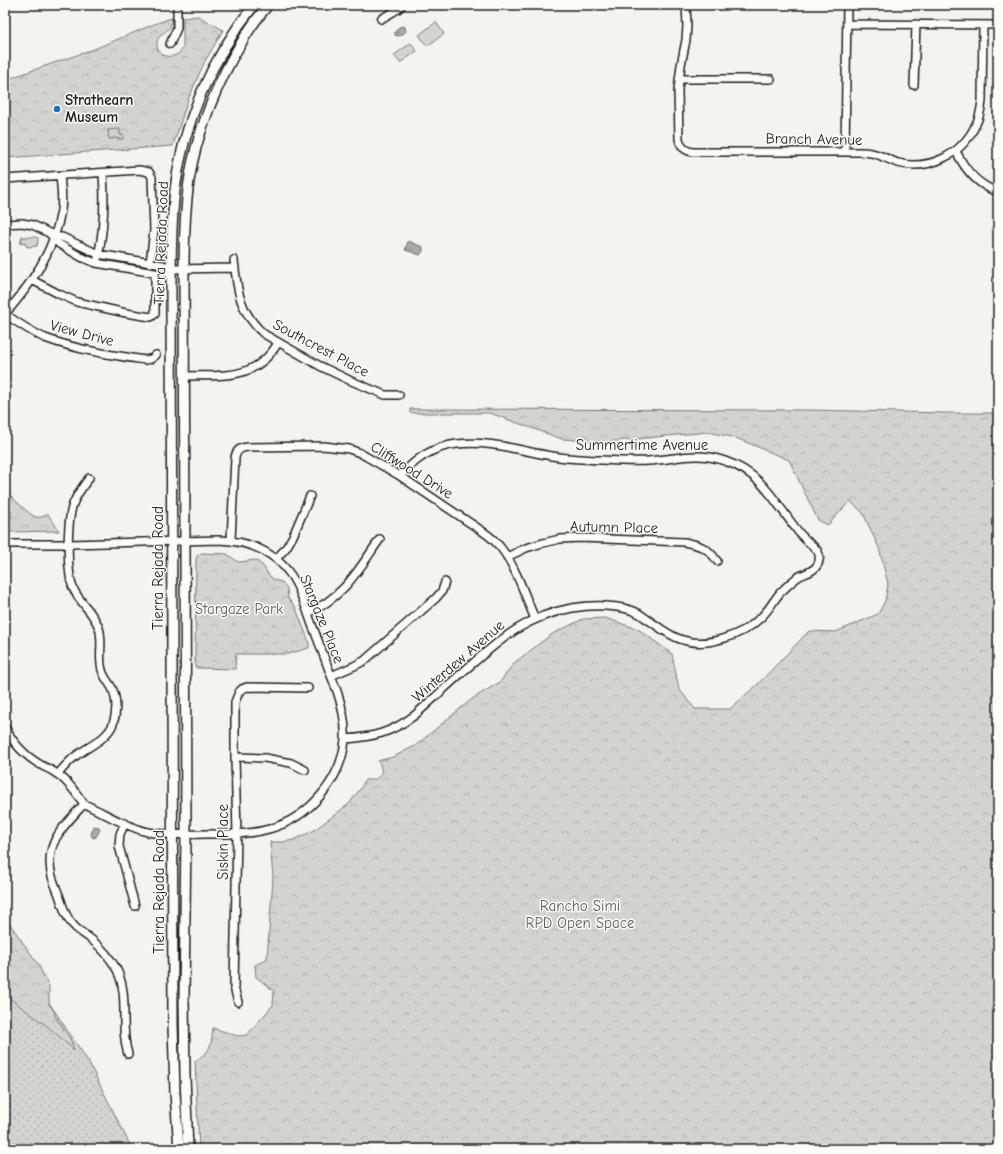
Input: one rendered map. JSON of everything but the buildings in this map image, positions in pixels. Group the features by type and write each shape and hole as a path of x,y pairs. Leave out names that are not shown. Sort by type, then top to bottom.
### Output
{"main road":[{"name":"Tierra Rejada Road","path":"179,1149 175,1093 173,1024 173,215 175,188 179,165 189,125 197,104 220,54 254,5"},
{"name":"Tierra Rejada Road","path":"188,1149 184,997 186,834 184,541 185,226 189,180 203,125 233,57 252,25 268,5"}],"street":[{"path":"170,44 177,28 177,5"},
{"path":"381,19 402,5"},
{"path":"686,5 687,26 680,79 771,79"},
{"path":"845,152 847,5"},
{"path":"847,24 998,25"},
{"path":"914,85 916,24"},
{"name":"Branch Avenue","path":"680,79 678,90 679,139 680,144 688,151 869,153 879,155 898,163 914,165 935,162 956,151 965,143 972,134 977,123 982,100 983,25"},
{"path":"956,151 962,164 974,178 981,184 998,192"},
{"path":"5,179 139,170 149,172 152,177 154,221 150,263"},
{"path":"96,263 103,226 103,173"},
{"path":"5,314 27,288 42,266 51,247 61,211 62,199 60,176"},
{"path":"5,224 22,223 33,225 45,230 54,237 59,244 81,257 96,263 163,274 172,269"},
{"path":"54,237 62,237 98,254 163,265 172,269 235,268"},
{"name":"Southcrest Place","path":"234,260 241,303 247,315 256,327 264,334 320,366 349,380 385,394 399,395"},
{"path":"32,280 77,302 151,317 155,314 155,273"},
{"name":"View Drive","path":"5,314 31,331 65,345 145,360 151,359 156,355"},
{"path":"184,376 230,375 244,372 260,364 267,358 278,343"},
{"name":"Summertime Avenue","path":"400,476 412,463 427,453 444,446 460,443 491,444 571,458 637,462 687,456 710,457 726,461 759,481 771,494 797,530 806,540 815,546 819,553 818,564 815,568 796,578"},
{"name":"Cliffwood Drive","path":"231,540 235,458 236,453 243,447 324,446 349,449 370,458 400,476 485,533 497,544 514,569 535,619"},
{"path":"58,774 67,763 108,732 113,724 116,706 112,688 103,673 101,665 100,629 91,612 77,596 70,580 69,524 73,505 81,488 89,478"},
{"path":"276,559 286,548 293,536 310,496"},
{"name":"Autumn Place","path":"507,557 526,548 543,543 560,539 581,538 684,542 706,548 713,554 717,561"},
{"path":"308,613 327,603 343,590 380,539"},
{"name":"Stargaze Place","path":"5,544 231,540 255,546 276,559 295,581 338,691 342,706 345,739 337,769 330,783 321,795 298,816 284,823 270,829 237,834 173,834 146,832 84,804"},
{"name":"Winterdew Avenue","path":"345,739 377,735 390,731 403,724 499,640 535,619 553,612 593,606 627,609 638,613 668,633 684,641 706,642 732,636 759,620 779,595 796,578"},
{"path":"331,676 354,666 371,656 436,598 442,591 445,582"},
{"name":"Siskin Place","path":"238,1002 234,986 237,834 235,702 239,692 246,687 308,688"},
{"path":"5,727 20,750 28,757 58,774 77,794 84,804 55,838 50,853 51,873 68,919 81,933 102,949 116,970 124,995 125,1044 128,1054"},
{"path":"235,757 265,758 292,763 305,770"},
{"path":"125,823 120,834 119,846 135,906"}],"green space":[{"path":"198,16 223,30 204,63 187,102 173,146 5,158 5,80 94,49 171,18 170,27 158,38 157,47 159,52 163,55 176,55 183,47 183,18"},
{"path":"436,22 444,34 427,46 419,35"},
{"path":"411,43 417,51 400,63 394,55"},
{"path":"120,129 120,135 123,135 123,139 109,139 108,130"},
{"path":"22,236 38,238 37,246 29,247 26,246 25,243 21,244 20,242 22,241"},
{"name":"Rancho Simi RPD Open Space","path":"410,409 808,410 998,413 998,1149 199,1149 195,1061 209,1048 212,1040 213,1028 238,1036 247,1035 273,1005 274,991 256,977 255,965 267,959 273,878 270,842 293,840 313,831 349,804 365,780 374,779 380,776 381,770 378,761 393,757 415,746 472,699 500,682 514,663 552,634 583,619 605,618 638,629 672,654 679,689 695,709 730,709 757,685 809,631 836,632 878,614 885,601 888,584 879,548 863,513 850,501 828,525 818,520 789,460 736,438 708,432 605,442 562,439 490,413 410,413"},
{"path":"5,490 20,505 36,517 42,517 48,514 59,531 5,532"},
{"path":"5,511 11,511 10,525 5,524"},
{"name":"Stargaze Park","path":"202,553 227,554 238,562 256,560 274,580 282,582 287,589 289,600 295,606 309,642 309,648 288,654 236,654 235,669 195,667 196,558"},
{"path":"5,916 38,964 49,987 49,1004 54,1011 55,1016 70,1038 74,1050 47,1026 5,995"},
{"path":"5,937 88,1061 132,1149 5,1149"}],"water":[{"path":"399,27 405,27 406,31 402,35 395,35 395,32"},
{"path":"408,241 423,247 423,251 420,255 405,250"},
{"path":"94,826 99,827 100,830 94,838 91,834"}],"place":[{"name":"Strathearn Museum","path":"57,109"}]}
